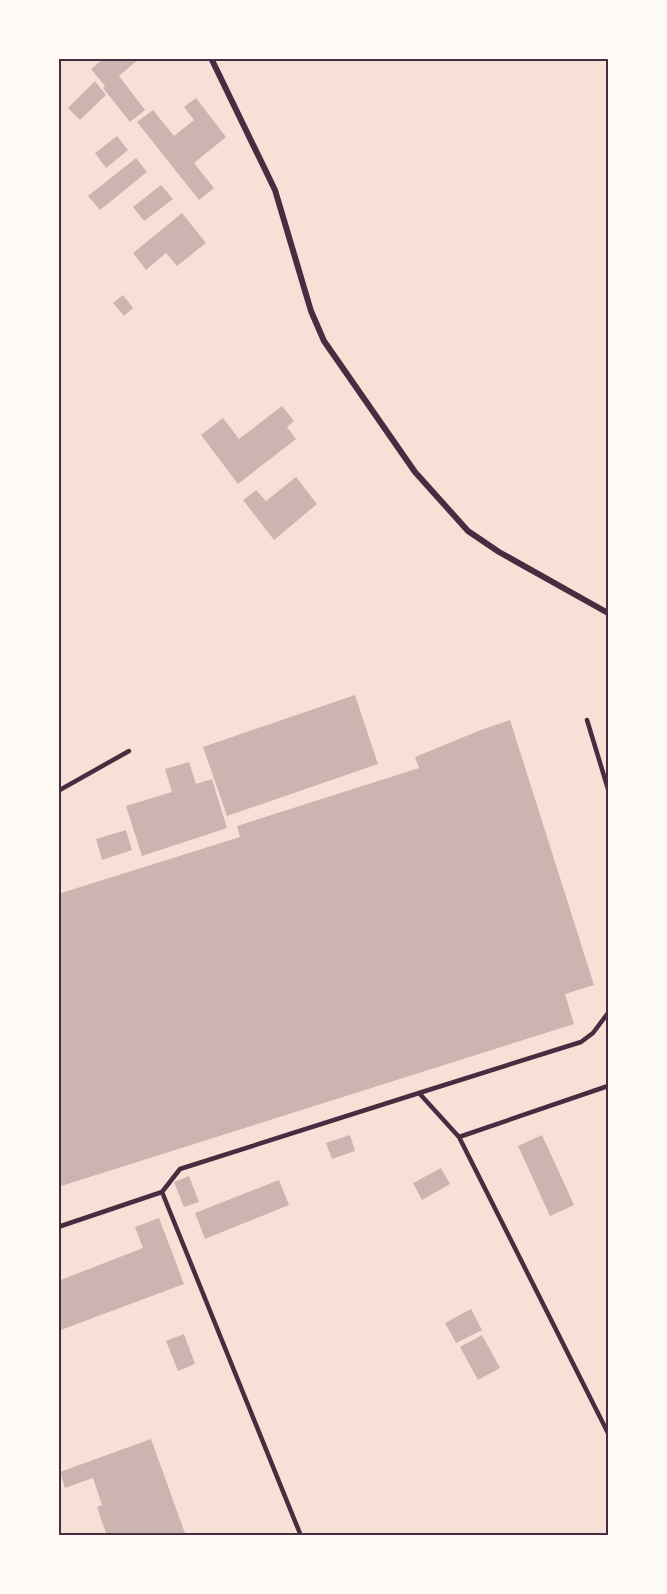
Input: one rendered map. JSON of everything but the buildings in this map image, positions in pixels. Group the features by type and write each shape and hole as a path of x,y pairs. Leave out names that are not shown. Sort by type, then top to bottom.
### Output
{"street":[{"path":"211,58 275,190 310,311 324,341 409,463 468,531 499,552 609,613"}],"lane":[{"path":"587,720 609,789"},
{"path":"58,791 129,751"},
{"path":"58,1227 162,1192 180,1169 581,1042 593,1033 609,1013"},
{"path":"459,1137 609,1086"},
{"path":"419,1093 459,1137 609,1433"},
{"path":"162,1192 301,1536"}]}
